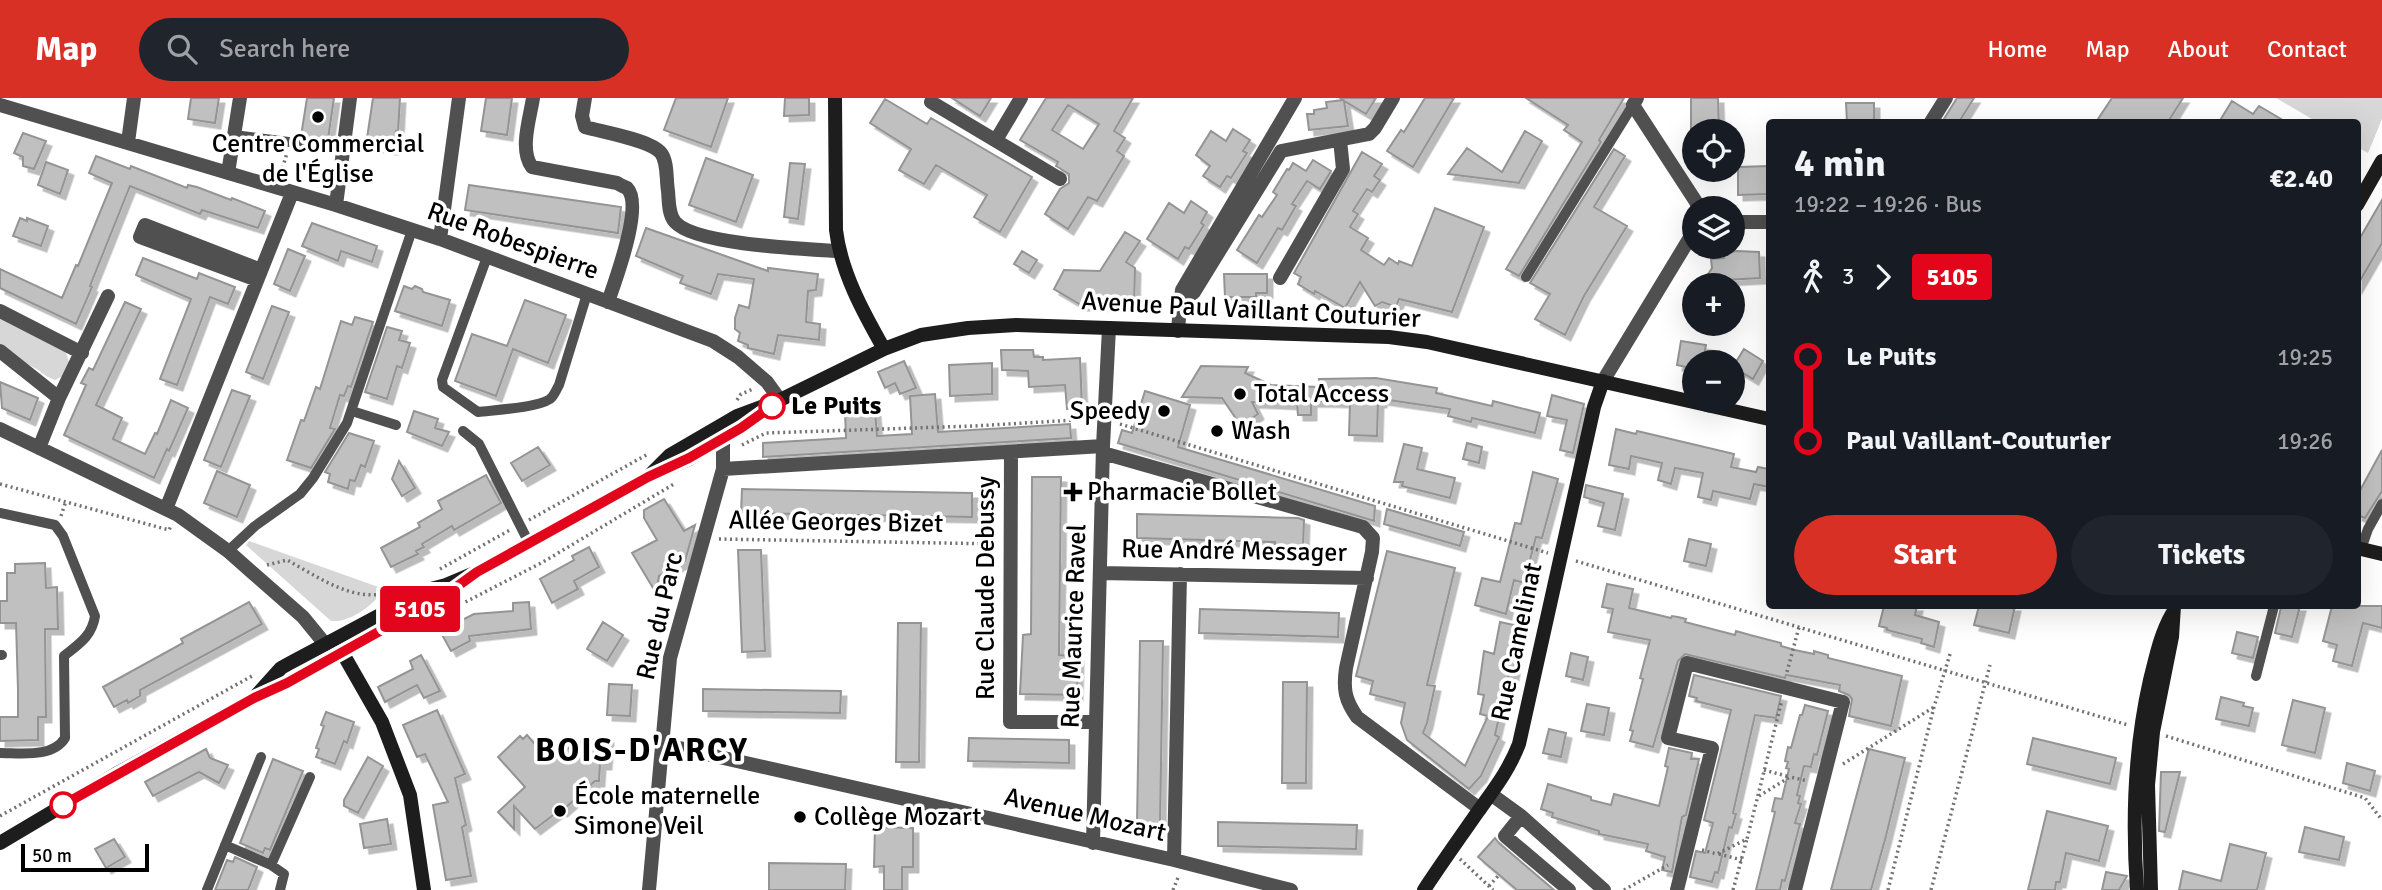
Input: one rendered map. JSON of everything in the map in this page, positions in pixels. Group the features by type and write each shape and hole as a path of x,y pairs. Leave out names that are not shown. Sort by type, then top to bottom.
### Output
{"street":[{"path":"128,142 134,98"},
{"path":"228,173 240,98"},
{"path":"336,205 350,98"},
{"path":"439,239 459,98"},
{"name":"Rue Robespierre","path":"533,98 526,160 533,167 617,183 631,195 629,235 608,302"},
{"path":"585,98 582,116 585,127 647,145 661,153 669,209 674,221 686,229 710,238 838,251"},
{"path":"835,98 838,251 869,322 884,349"},
{"path":"996,140 1021,98"},
{"path":"1178,331 1182,290 1295,98"},
{"path":"1180,306 1194,292 1281,152 1369,134 1393,98"},
{"path":"1933,119 1945,98"},
{"path":"1635,101 1693,196"},
{"path":"931,102 1059,178"},
{"name":"Rue Robespierre","path":"0,105 412,230 713,341 738,357 768,382 780,400"},
{"path":"1280,278 1343,169 1340,140"},
{"path":"2361,198 2382,161"},
{"path":"172,512 292,193"},
{"path":"1745,222 1766,222"},
{"path":"145,225 259,275 140,237 145,225"},
{"path":"1603,381 1682,251"},
{"path":"38,448 108,296"},
{"path":"0,311 82,353"},
{"name":"Avenue Paul Vaillant Couturier","path":"648,477 670,455 737,416 780,400 884,349 921,335 1016,325 1414,340 1766,418"},
{"name":"Rue Maurice Ravel","path":"1093,842 1103,449 1109,328"},
{"path":"0,351 59,398"},
{"name":"Rue Camelinat","path":"1424,890 1510,768 1519,744 1594,407 1603,381"},
{"name":"Avenue Paul Vaillant Couturier","path":"0,843 254,698 287,683 448,593 477,572 648,477 664,472 723,439 780,400"},
{"path":"0,429 172,512 228,551 303,617 324,644 342,652 382,722 410,795 424,890"},
{"name":"Rue du Parc","path":"649,890 670,658 723,462 723,439"},
{"path":"723,462 1103,449 1363,527 1373,538 1367,578 1343,685 1346,701 1357,718 1479,809"},
{"name":"Rue Claude Debussy","path":"1011,452 1010,722 1096,722"},
{"path":"2361,550 2382,554"},
{"name":"Avenue Paul Vaillant Couturier","path":"254,698 281,668 412,598 477,572"},
{"name":"Rue André Messager","path":"1100,573 1367,578"},
{"path":"1174,860 1180,575"},
{"path":"2137,890 2134,783 2140,728 2161,633 2174,609"},
{"path":"2151,890 2148,785 2153,732 2172,637 2174,609"},
{"path":"1677,890 1712,748 1668,738 1686,663 1843,702 1795,890"},
{"name":"Avenue Mozart","path":"663,744 1174,860 1291,890"},
{"path":"1492,795 1521,816 1604,890"},
{"name":"Avenue Paul Vaillant Couturier","path":"0,832 59,807"},
{"path":"1521,816 1505,836 1569,890"}],"lane":[{"path":"1526,277 1635,101"},
{"path":"234,135 343,149"},
{"path":"228,551 256,526 300,494 348,423 412,230"},
{"path":"488,257 442,380 443,387 454,397 478,412 547,401 553,397 587,294"},
{"path":"352,411 396,425"},
{"path":"463,431 479,444 529,543"},
{"path":"2361,543 2382,504"},
{"path":"0,513 55,526 63,536 95,616 93,628 87,638 64,656 65,738 61,745 39,752 0,753"},
{"path":"2256,676 2273,609"},
{"path":"207,890 261,757"},
{"path":"271,865 310,777"},
{"path":"225,845 271,865 284,874 281,890"}],"path":[{"path":"277,188 291,142"},
{"path":"723,462 766,433 1105,419 2134,727"},
{"path":"0,484 169,530 172,512"},
{"name":"Allée Georges Bizet","path":"703,538 1011,545"},
{"path":"254,574 269,564 286,560 351,593 373,596 393,591 412,598"},
{"path":"1732,890 1742,860 1799,627"},
{"path":"1888,890 1950,654"},
{"path":"1931,890 1990,665"},
{"path":"2161,734 2365,798 2382,820"},
{"path":"1764,771 1790,777"},
{"path":"1717,854 1747,839"},
{"path":"1625,890 1695,848 1742,860"},
{"path":"1451,850 1491,888 1499,875"}],"shaded area":[{"path":"2276,98 2382,98 2382,119 2368,153 2361,149 2361,119 2312,119"},
{"path":"0,317 66,352 69,363 63,376 55,380 49,378 0,345"},
{"path":"249,541 384,589 361,612 346,619 331,621 246,545"}],"building":[{"path":"191,98 219,98 215,123 188,119"},
{"name":"Centre Commercial de l'Église","path":"307,98 334,98 328,139 301,136"},
{"path":"373,98 400,98 398,132 396,131 393,149 366,145"},
{"path":"486,98 512,98 507,135 481,131"},
{"path":"676,98 728,98 711,147 664,130"},
{"path":"785,98 809,98 809,115 784,116"},
{"path":"952,98 991,98 980,116"},
{"path":"1046,98 1133,98 1114,131 1125,138 1117,151 1124,156 1097,201 1088,197 1068,229 1045,214 1060,189 1069,183 1069,174 1056,166 1058,162 1020,140","holes":["1068,105 1099,124 1083,149 1052,130"]},
{"path":"1340,98 1376,98 1366,114 1344,101 1348,126 1309,130 1307,114 1327,108 1326,102 1343,100"},
{"path":"1425,98 1454,98 1413,167 1387,151 1401,130 1404,132"},
{"path":"1526,98 1624,98 1599,140 1601,142 1519,276 1506,269 1582,142 1564,130 1568,125"},
{"path":"1691,98 1718,98 1719,119 1691,119"},
{"path":"1957,98 1974,98 1961,119 1944,119"},
{"path":"2112,98 2183,98 2170,119 2098,119"},
{"path":"885,99 927,124 931,118 1032,177 1000,232 974,217 987,195 936,165 924,184 899,170 911,149 870,123"},
{"path":"2232,101 2253,114 2259,106 2281,119 2221,119"},
{"path":"1846,103 1874,103 1874,119 1847,119"},
{"path":"1233,129 1250,140 1243,151 1247,153 1231,178 1227,176 1220,187 1203,176 1210,166 1196,155 1211,131 1226,141"},
{"path":"1525,131 1542,141 1519,183 1448,174 1467,148 1502,172"},
{"path":"23,133 46,141 34,169 23,166 23,157 14,153"},
{"path":"1614,149 1625,156 1594,207 1627,226 1584,296 1565,335 1535,319 1550,294 1530,283"},
{"path":"1362,152 1382,164 1374,176 1380,180 1372,192 1367,189 1353,211 1358,214 1350,227 1368,238 1361,250 1384,265 1389,258 1398,264 1399,261 1412,266 1435,208 1484,227 1452,312 1399,299 1396,307 1382,302 1375,306 1360,282 1345,308 1298,284 1301,277 1294,273"},
{"path":"96,156 130,169 131,166 187,188 188,185 197,187 265,211 258,228 202,210 200,214 130,186 76,324 0,288 0,269 62,298 112,183 89,173"},
{"path":"706,158 753,175 736,222 689,205"},
{"path":"1313,160 1331,171 1320,189 1307,181 1292,204 1296,206 1282,230 1278,228 1257,263 1237,250 1259,215 1262,217 1277,195 1273,192 1287,169 1289,170 1293,163 1306,171"},
{"path":"46,162 68,170 60,194 38,185"},
{"path":"790,163 805,164 798,219 784,217"},
{"path":"1766,166 1766,194 1738,195 1738,182 1745,182 1745,167"},
{"path":"469,185 621,207 618,233 465,210"},
{"path":"2382,200 2382,243 2361,279 2361,236"},
{"path":"1191,201 1207,212 1201,223 1204,225 1189,249 1185,247 1178,259 1147,239 1169,203 1184,213"},
{"path":"20,218 48,226 41,246 13,236"},
{"path":"312,223 377,246 372,262 341,251 338,261 302,246"},
{"path":"646,228 768,271 768,268 818,274 816,290 808,291 806,322 820,324 819,340 778,335 774,354 748,348 748,345 738,341 740,333 735,329 735,318 739,305 749,308 754,279 718,274 711,294 680,283 683,276 636,256"},
{"path":"1125,232 1140,241 1126,262 1135,268 1134,306 1081,305 1054,289 1064,270 1100,271"},
{"path":"288,249 305,256 290,291 274,284"},
{"path":"1022,251 1037,260 1029,273 1014,264"},
{"path":"1745,251 1759,252 1760,278 1745,279 1745,273 1709,273 1712,268 1711,259 1745,259"},
{"path":"143,258 197,279 199,273 235,287 228,304 210,297 177,385 160,379 191,299 136,275"},
{"path":"1224,274 1267,274 1267,293 1256,293 1256,297 1225,297"},
{"path":"404,286 412,289 415,286 423,292 450,300 442,326 395,311"},
{"path":"525,300 566,315 548,363 513,349 496,396 455,381 472,334 507,346"},
{"path":"125,302 141,309 96,405 122,418 113,439 145,454 155,433 157,434 171,400 188,408 154,478 64,435 86,385 81,383 89,368 93,370"},
{"path":"272,306 289,312 263,379 246,372"},
{"path":"355,317 373,322 351,387 348,386 344,396 340,395 330,428 335,429 311,468 287,460 316,387 320,389 341,321 352,325"},
{"path":"387,327 402,331 399,340 410,343 402,368 397,366 387,399 365,392"},
{"path":"1681,341 1706,345 1705,350 1682,350 1682,366 1677,365"},
{"path":"1001,350 1033,350 1034,357 1043,357 1043,360 1080,358 1082,408 1067,409 1065,385 1029,387 1028,371 1002,370"},
{"path":"1743,350 1763,361 1753,379 1745,374"},
{"path":"904,361 916,388 900,394 895,383 885,388 878,372"},
{"path":"992,363 992,394 950,396 949,365"},
{"path":"1201,366 1248,367 1245,373 1271,385 1319,387 1319,379 1376,378 1437,388 1436,393 1492,406 1493,401 1540,413 1535,433 1472,418 1471,422 1448,416 1450,409 1381,399 1381,402 1378,402 1377,436 1349,435 1350,402 1311,401 1311,415 1298,415 1297,404 1252,402 1258,414 1241,426 1222,398 1182,397"},
{"path":"0,382 38,398 30,420 2,408"},
{"path":"232,390 250,396 221,467 204,460"},
{"path":"1145,391 1190,405 1178,447 1375,506 1374,521 1118,443 1122,430 1132,433"},
{"path":"935,394 938,432 1070,424 1071,438 763,457 763,443 846,438 845,412 875,411 877,436 912,434 910,396"},
{"path":"1552,395 1584,404 1573,453 1560,450 1567,420 1547,416"},
{"path":"414,411 438,419 435,428 449,432 442,446 407,432"},
{"path":"1616,429 1636,434 1637,431 1734,454 1731,467 1756,472 1758,467 1766,468 1766,486 1754,484 1750,499 1713,491 1711,500 1698,497 1703,473 1675,468 1671,484 1658,480 1662,463 1631,456 1629,469 1609,465"},
{"path":"349,433 374,441 365,467 361,465 355,481 350,480 348,489 328,482 330,474 325,472"},
{"path":"1467,443 1482,447 1479,463 1463,459"},
{"path":"1404,444 1422,448 1417,469 1455,478 1450,498 1402,486 1403,482 1394,482"},
{"path":"538,447 550,465 522,481 511,463"},
{"path":"2382,450 2382,491 2365,518 2361,516 2361,489"},
{"path":"399,461 415,488 402,496 392,479"},
{"path":"217,471 250,485 237,517 204,503"},
{"path":"1533,472 1558,479 1542,538 1536,537 1524,583 1514,580 1506,614 1475,605 1482,578 1500,582 1515,523 1521,524"},
{"path":"486,475 501,503 454,530 452,526 422,544 424,547 416,551 418,554 391,567 381,548 420,527 418,523 442,509 438,501"},
{"path":"1032,477 1061,477 1059,655 1078,656 1077,695 1020,694 1023,635 1031,634"},
{"path":"1586,485 1623,494 1615,530 1598,526 1604,503 1584,497"},
{"path":"742,489 972,493 972,517 741,513"},
{"path":"664,499 684,531 695,525 685,561 659,576 656,593 632,553 657,540 644,518 644,510"},
{"path":"1387,509 1464,532 1460,546 1384,524"},
{"path":"1137,514 1298,518 1304,520 1303,548 1275,547 1275,542 1137,538"},
{"path":"1689,539 1711,544 1706,566 1684,561"},
{"path":"589,547 599,567 574,581 578,589 552,603 540,579 574,560 572,556"},
{"path":"738,550 761,550 765,651 742,652"},
{"path":"1387,551 1455,568 1427,685 1435,686 1423,733 1465,766 1488,716 1480,714 1484,695 1478,694 1484,651 1494,654 1500,622 1514,625 1513,629 1521,630 1513,675 1509,674 1495,735 1499,737 1481,776 1469,789 1407,740 1401,723 1405,703 1370,694 1373,681 1356,676"},
{"path":"45,563 46,588 57,587 58,629 45,629 46,717 38,717 38,740 0,741 0,717 18,717 16,623 0,623 0,601 7,601 7,573 15,573 15,564"},
{"path":"1607,584 1633,589 1629,608 1686,619 1685,622 1735,635 1736,631 1781,643 1781,646 1795,650 1814,654 1814,651 1828,655 1828,658 1902,676 1891,726 1849,716 1852,699 1839,691 1840,685 1786,675 1785,678 1685,654 1678,661 1653,747 1630,741 1633,731 1630,730 1643,679 1640,678 1650,640 1608,632 1613,609 1602,607"},
{"path":"249,602 262,624 140,690 140,696 128,703 127,700 114,707 103,687 183,643 181,639"},
{"path":"529,602 531,629 469,636 470,641 451,651 440,631 474,614 513,611 513,603"},
{"path":"2382,606 2382,628 2363,623 2352,666 2333,661 2337,645 2323,641 2331,609"},
{"path":"1200,609 1339,613 1338,637 1199,633"},
{"path":"1883,609 1916,609 1915,615 1939,622 1934,647 1921,643 1922,639 1879,626"},
{"path":"1978,609 2014,609 2009,633 1974,625"},
{"path":"2281,609 2299,609 2292,637 2275,633"},
{"path":"603,622 623,635 607,661 587,649"},
{"path":"898,623 921,623 919,762 896,762"},
{"path":"2237,632 2258,637 2253,658 2232,653"},
{"path":"1140,641 1163,641 1160,825 1137,825"},
{"path":"1571,653 1588,657 1583,680 1566,676"},
{"path":"421,655 440,691 424,698 417,685 385,702 378,687 413,669 410,661"},
{"path":"1694,675 1781,696 1776,718 1755,715 1733,813 1736,814 1732,828 1729,827 1718,873 1715,872 1712,882 1690,877 1696,851 1705,853 1713,823 1704,820 1731,710 1696,701 1697,698 1689,696"},
{"path":"1283,682 1307,682 1306,783 1282,783"},
{"path":"609,684 632,685 630,716 607,715"},
{"path":"703,689 841,691 840,713 703,711"},
{"path":"2221,697 2253,708 2249,726 2216,719"},
{"path":"2293,700 2325,708 2315,753 2282,745"},
{"path":"1587,704 1609,708 1604,735 1581,731"},
{"path":"1805,705 1828,711 1817,755 1814,754 1811,767 1804,766 1797,795 1800,796 1798,803 1801,804 1795,823 1800,824 1785,881 1782,880 1780,890 1756,890 1775,812 1772,811 1775,798 1782,799 1789,769 1786,768 1788,762 1785,761 1788,747 1791,748"},
{"path":"437,710 465,774 455,778 466,825 462,827 471,876 446,880 433,805 448,802 425,754 417,757 403,725"},
{"path":"326,712 354,722 347,743 344,741 335,764 316,757"},
{"path":"1549,729 1566,733 1561,757 1543,753"},
{"path":"527,735 551,763 572,745 608,738 606,764 600,764 599,781 595,781 562,811 535,829 514,806 514,829 498,812 525,787 498,757 520,736 523,739"},
{"path":"969,738 1069,740 1069,763 968,761"},
{"path":"2033,738 2116,758 2110,784 2027,764"},
{"path":"1669,748 1692,753 1691,759 1699,759 1686,815 1682,817 1672,872 1662,870 1665,857 1646,851 1648,844 1599,834 1599,831 1552,817 1553,813 1541,809 1548,784 1611,805 1614,794 1659,806 1668,767 1665,766"},
{"path":"206,749 210,758 228,765 219,783 199,772 153,796 145,782"},
{"path":"1869,749 1905,758 1886,836 1871,890 1831,890"},
{"path":"368,757 383,766 358,813 344,806 344,800"},
{"path":"273,759 303,771 270,850 265,848 263,853 240,843"},
{"path":"2347,763 2375,771 2370,791 2343,783"},
{"path":"2161,772 2180,772 2165,832 2159,831"},
{"path":"2047,811 2108,826 2099,861 2066,853 2060,882 2056,882 2055,890 2028,890"},
{"path":"387,819 391,844 364,848 360,824"},
{"path":"1218,822 1357,825 1356,849 1218,846"},
{"path":"875,827 913,828 913,867 902,867 902,890 884,890 884,866 874,867"},
{"path":"2305,827 2344,837 2339,860 2299,852"},
{"path":"1495,838 1554,890 1517,890 1478,857"},
{"path":"114,839 125,857 106,868 95,849"},
{"path":"2230,844 2266,853 2257,890 2179,890 2183,871 2221,881"},
{"path":"235,857 257,867 248,890 215,890 227,860 233,862"},
{"path":"769,863 846,864 845,890 769,890"},
{"path":"2106,872 2127,876 2119,890 2102,890"}],"bus line":[{"name":"5105","path":"63,805 448,593 477,572 648,477 664,472 723,439 772,406"}],"place":[{"name":"Centre Commercial de l'Église","path":"318,117"},
{"name":"Total Access","path":"1240,394"},
{"name":"Le Puits","path":"772,406"},
{"name":"Speedy","path":"1164,411"},
{"name":"Wash","path":"1217,431"},
{"name":"Pharmacie Bollet","path":"1073,492"},
{"name":"École maternelle Simone Veil","path":"560,811"},
{"name":"Collège Mozart","path":"800,817"}],"district":[{"name":"BOIS-D'ARCY","path":"642,750"}]}
